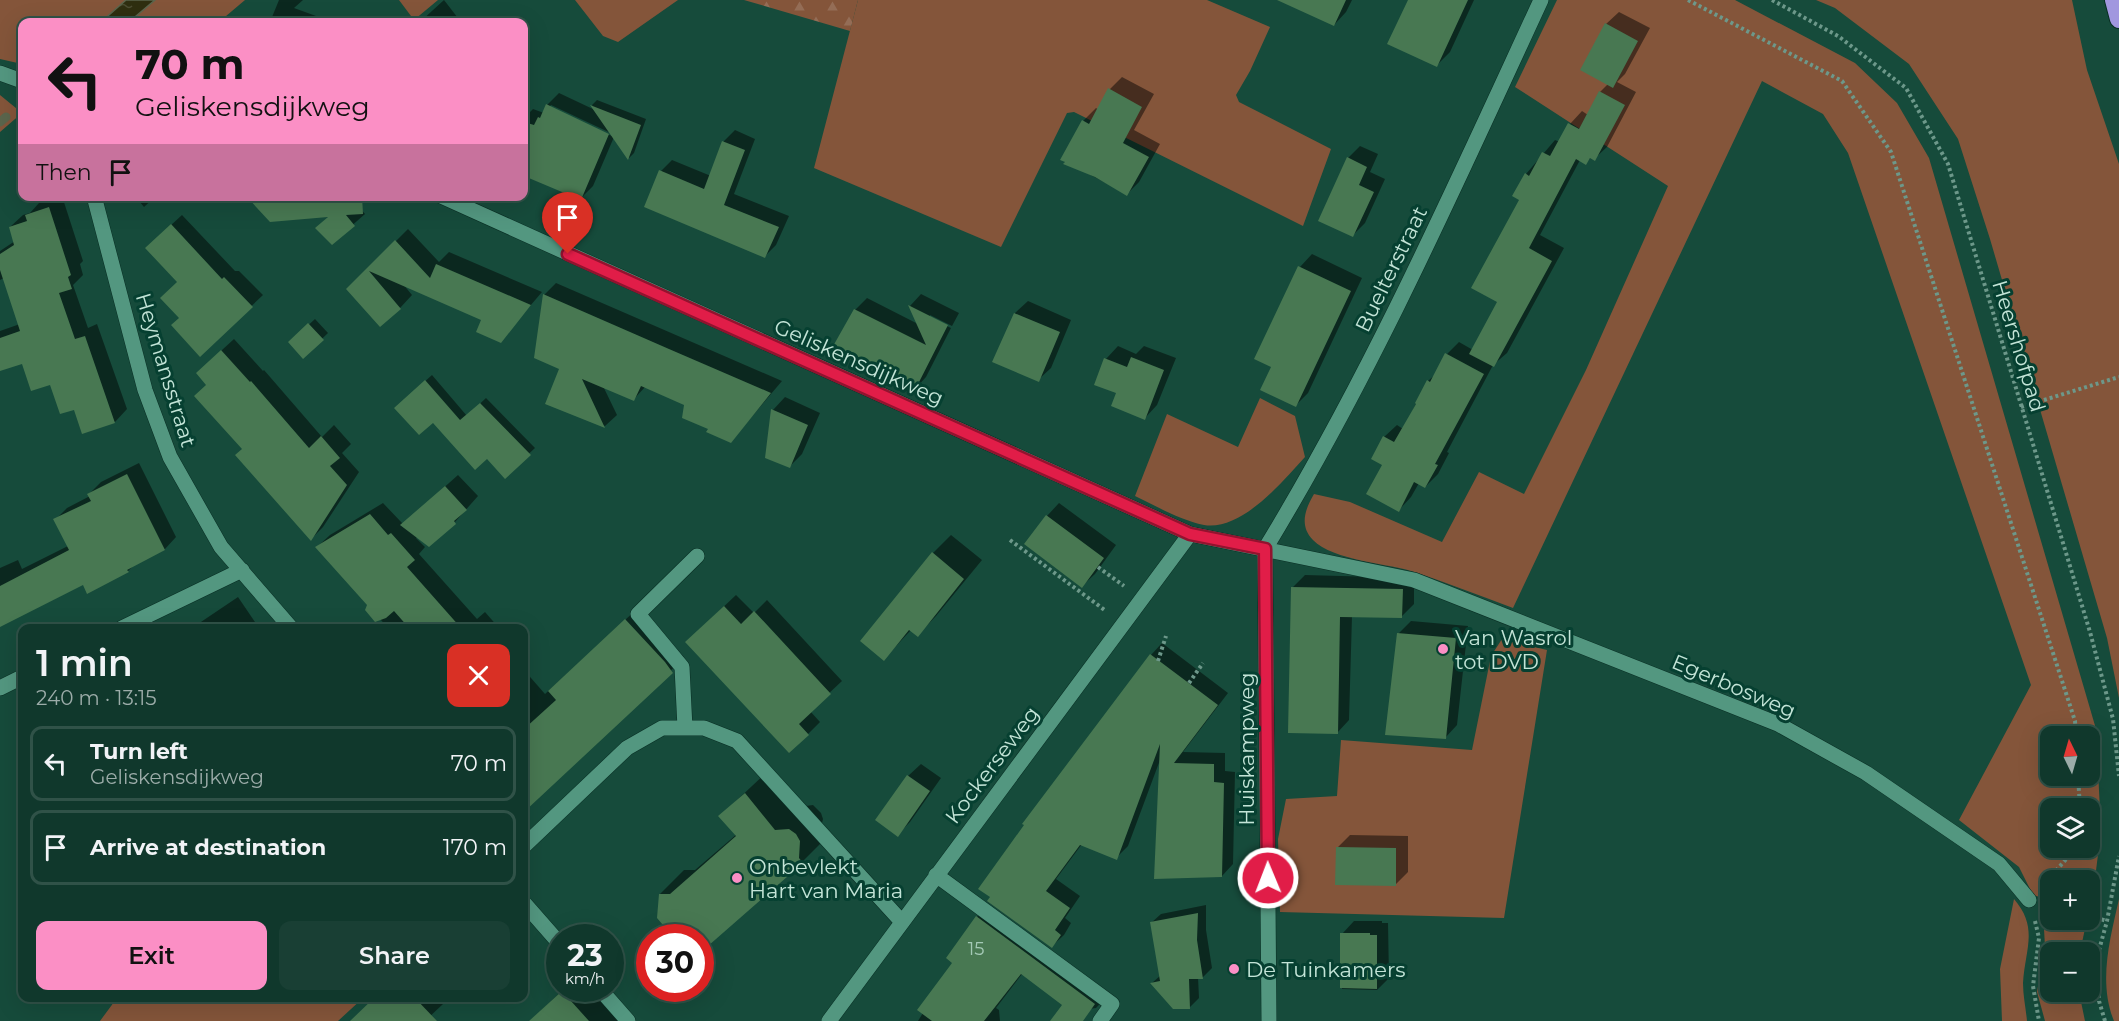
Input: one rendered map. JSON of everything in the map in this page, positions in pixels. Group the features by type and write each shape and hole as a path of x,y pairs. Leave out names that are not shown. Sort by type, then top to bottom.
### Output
{"highway":[{"path":"2114,0 2119,19"}],"street":[{"name":"Buelterstraat","path":"1265,549 1311,473 1417,269 1541,0"},
{"path":"0,73 18,80"},
{"name":"Heymansstraat","path":"95,201 145,390 170,457 221,547 288,624"},
{"name":"Geliskensdijkweg","path":"452,201 1190,534 1265,549"},
{"name":"Kockerseweg","path":"829,1021 1190,534"},
{"name":"Egerbosweg","path":"1265,549 1414,580 1778,724 1866,773 1990,857 1999,864 2029,900"},
{"name":"Huiskampweg","path":"1265,549 1269,1021"},
{"path":"684,728 682,667 638,614 697,556"},
{"path":"130,624 242,570"},
{"path":"0,688 18,679"},
{"path":"528,842 627,748 662,728 704,728 737,741 902,922"},
{"path":"936,875 1112,1004 1100,1021"},
{"path":"528,908 546,928"},
{"path":"611,1002 628,1021"}],"path":[{"path":"1688,0 1842,81 1891,152 2075,726"},
{"name":"Heershofpad","path":"1772,0 1838,36 1906,88 1948,164 2090,632 2110,708 2119,776"},
{"path":"2021,406 2119,377"},
{"path":"1010,540 1123,624"},
{"path":"1098,567 1142,599"},
{"path":"1158,661 1166,636"},
{"path":"1189,683 1203,663"},
{"path":"2105,1021 2099,1001 2096,962 2107,921 2119,856"},
{"path":"2040,1021 2033,986 2039,938 2029,900 2067,858"},
{"path":"2100,919 2107,921"}],"green space":[{"path":"0,0 245,0 224,18 18,18 18,63 0,59"},
{"path":"399,0 438,0 416,18 412,18"},
{"path":"575,0 678,0 618,42 603,36"},
{"path":"744,0 858,0 850,31"},
{"path":"858,0 1207,0 1270,27 1236,95 1239,102 1331,149 1303,226 1074,112 1067,113 1001,247 814,168"},
{"path":"1557,0 1735,0 1855,63 1897,103 1929,158 2095,726 2040,726 2040,786 2099,786 2099,798 2040,798 2040,858 2098,858 2096,870 2040,870 2040,897 2033,895 2019,867 1959,820 2031,685 1848,153 1823,114 1762,81 1513,608 1418,573 1334,553 1322,547 1309,535 1305,517 1314,494 1350,502 1442,542 1479,472 1524,494 1586,370 1668,186 1515,87"},
{"path":"1816,0 2072,0 2087,70 2119,164 2119,698 2107,638 1990,239 1958,139 1909,64 1835,8"},
{"path":"0,95 18,110 18,116 0,132"},
{"path":"1260,398 1295,416 1305,457 1260,503 1233,520 1218,525 1204,525 1178,517 1135,496 1167,414 1238,447"},
{"path":"1502,639 1547,650 1504,918 1280,912 1278,839 1286,799 1337,796 1341,740 1472,750 1491,656"},
{"path":"2014,899 2022,910 2028,929 2029,939 2023,983 2027,1021 2002,1021 2000,969"},
{"path":"2119,899 2119,1021 2114,1021 2109,1006 2106,976 2109,945"},
{"path":"2044,930 2085,930 2082,942 2045,942"},
{"path":"2040,975 2040,1002 2081,1002 2085,1021 2045,1021 2037,992"},
{"path":"114,1002 359,1002 338,1021 100,1021"}],"water":[{"path":"126,0 155,0 134,18 106,18"}],"building":[{"path":"1277,0 1346,0 1334,26"},
{"path":"1408,0 1468,0 1437,67 1387,44"},
{"path":"1605,23 1638,41 1613,88 1580,70"},
{"path":"1108,88 1142,107 1123,143 1149,157 1127,196 1095,177 1063,164 1065,162 1060,160 1082,120 1089,124"},
{"path":"1599,91 1625,105 1595,161 1590,158 1586,165 1576,159 1529,248 1552,261 1494,367 1469,354 1497,302 1471,288 1519,200 1512,196 1525,173 1529,176 1542,152 1550,156 1568,123 1579,129"},
{"path":"546,104 609,134 581,200 528,178 528,123 534,125 538,117 540,118"},
{"path":"590,105 641,125 628,160"},
{"path":"722,141 745,150 724,205 779,227 765,258 644,207 659,170 704,189"},
{"path":"1347,157 1367,167 1359,185 1374,192 1353,237 1318,221"},
{"path":"251,201 362,201 363,214 346,215 355,226 332,245 315,228 328,217 270,222"},
{"path":"49,207 71,275 68,277 72,289 59,293 75,339 85,336 115,423 82,434 74,410 60,414 50,385 31,391 22,364 0,371 0,338 20,331 0,270 0,254 14,245 9,227 27,221 25,215"},
{"path":"171,224 222,279 224,277 253,307 200,357 171,325 179,318 160,298 177,282 145,248"},
{"path":"395,240 430,278 436,264 531,305 501,343 476,332 481,320 369,271 401,309 380,327 346,289"},
{"path":"1298,266 1351,291 1296,407 1260,390 1271,367 1254,359"},
{"path":"543,294 771,393 731,443 706,432 708,429 682,418 684,405 641,386 634,401 582,379 605,428 545,404 559,369 534,358"},
{"path":"908,305 948,325 915,390 832,348 854,309 926,345"},
{"path":"1014,313 1060,332 1039,382 992,362"},
{"path":"308,323 324,340 303,359 288,342"},
{"path":"221,350 309,448 321,436 340,458 330,466 347,485 311,541 235,455 242,449 194,396 206,385 196,373"},
{"path":"1445,353 1484,374 1435,464 1438,465 1425,488 1414,482 1399,512 1366,494 1382,465 1371,459 1383,436 1394,442 1427,380 1430,382"},
{"path":"1131,357 1164,370 1145,420 1111,406 1116,393 1094,385 1104,358 1127,367"},
{"path":"425,380 460,420 480,403 531,455 505,479 487,459 475,470 433,423 419,435 394,408"},
{"path":"771,409 808,425 790,468 765,458"},
{"path":"127,474 165,550 87,594 83,585 0,627 0,586 69,550 53,519 91,501 87,494"},
{"path":"445,486 467,510 454,521 456,524 429,547 400,525"},
{"path":"370,514 388,535 391,533 415,560 407,567 457,624 405,624 394,611 386,618 375,622 365,610 367,605 315,547"},
{"path":"1046,515 1104,558 1082,588 1024,544"},
{"path":"932,552 964,579 918,637 909,630 884,661 860,641"},
{"path":"1291,587 1403,589 1402,618 1340,617 1338,734 1288,733"},
{"path":"724,606 741,624 754,611 831,694 799,724 809,735 789,753 685,642"},
{"path":"625,619 673,673 528,808 528,725 556,700 548,691"},
{"path":"1397,633 1456,638 1446,739 1385,735"},
{"path":"1150,654 1218,705 1174,763 1214,764 1214,782 1224,783 1222,877 1154,879 1160,744 1117,860 1080,845 1046,891 1070,908 1055,930 1061,935 1052,948 987,901 990,897 978,889 1024,825 1022,824"},
{"path":"907,775 930,791 898,837 875,820"},
{"name":"Onbevlekt Hart van Maria","path":"745,793 775,830 789,829 796,834 800,841 799,858 803,863 714,941 714,924 662,924 657,918 659,894 670,894 736,836 718,816"},
{"path":"1336,847 1396,848 1396,886 1335,885"},
{"path":"1198,913 1197,940 1203,979 1189,979 1190,1009 1173,1009 1150,983 1160,981 1150,922"},
{"path":"976,916 1095,1004 1083,1021 1050,1021 1062,1005 1021,974 984,1021 932,1021 917,1010 952,963 946,958"},
{"path":"1340,933 1377,935 1377,989 1340,988"},
{"path":"370,1002 419,1002 437,1021 350,1021"},
{"path":"550,1002 572,1002 589,1021 529,1021"}],"waterway":[{"path":"0,122 6,117"}],"place":[{"name":"Van Wasrol tot DVD","path":"1443,649"},
{"name":"Onbevlekt Hart van Maria","path":"737,878"},
{"name":"De Tuinkamers","path":"1234,969"}],"route":[{"path":"568,254 1190,534 1265,549 1268,878"}]}
